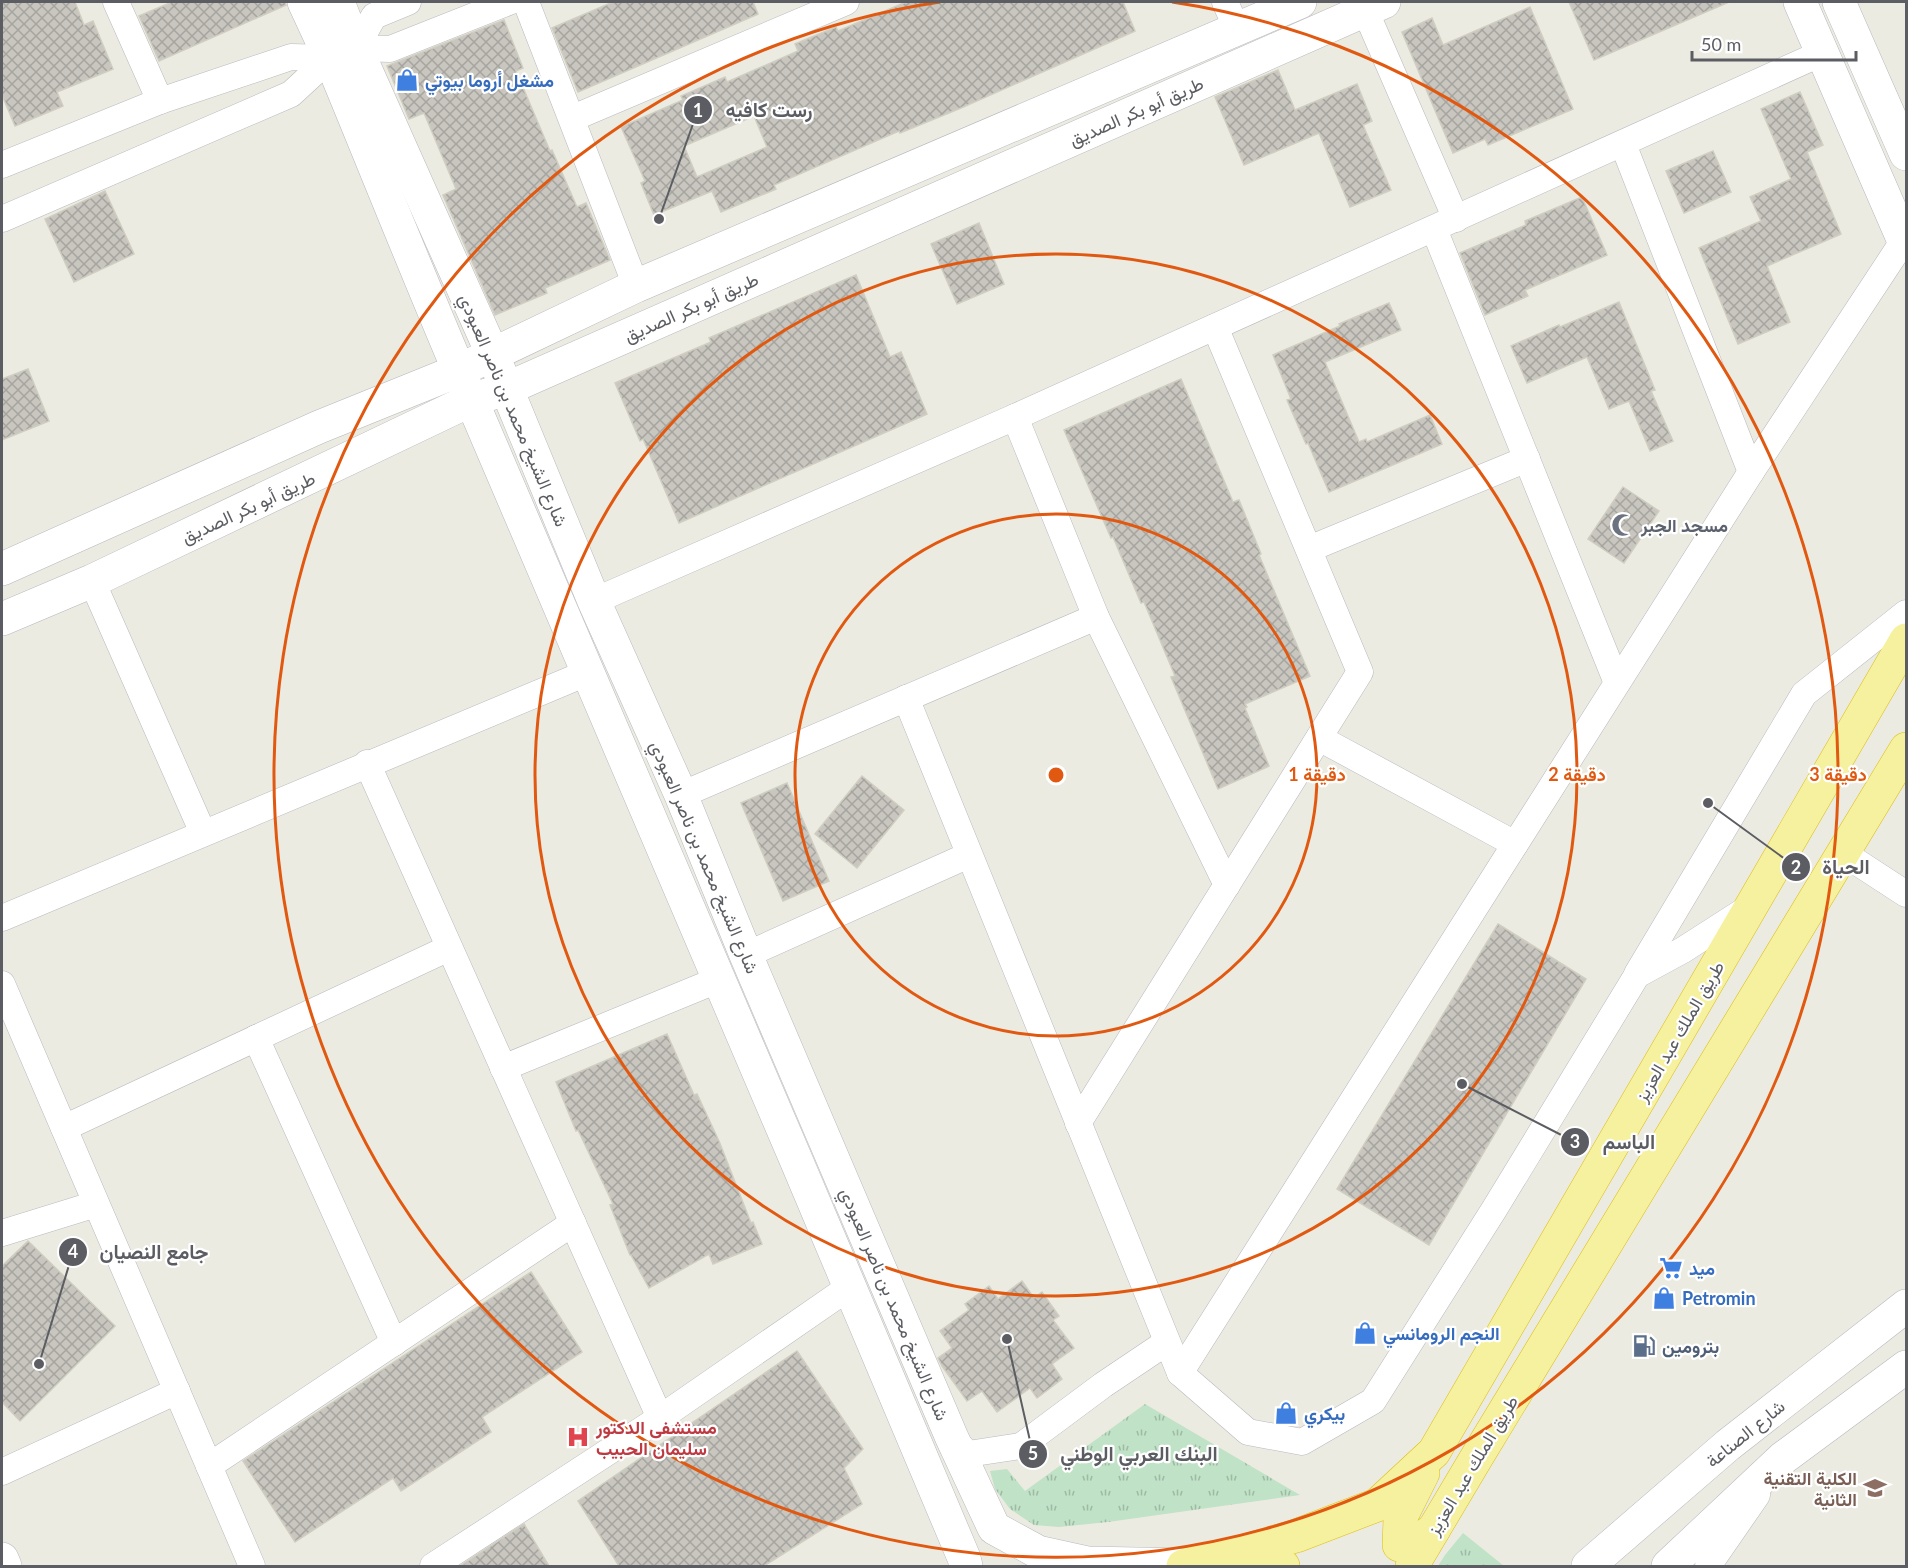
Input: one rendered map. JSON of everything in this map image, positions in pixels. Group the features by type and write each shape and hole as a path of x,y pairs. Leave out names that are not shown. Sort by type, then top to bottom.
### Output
{"highway":[{"name":"طريق الملك عبد العزيز","path":"1194,1564 1296,1536 1377,1505 1434,1452 1906,640"},
{"name":"طريق الملك عبد العزيز","path":"1412,1566 1906,749"},
{"path":"1434,1452 1400,1519 1399,1545 1413,1545 1434,1529"},
{"path":"1194,1564 1263,1561 1283,1566"}],"street":[{"path":"116,2 160,101"},
{"name":"شارع الشيخ محمد بن ناصر العبودي","path":"304,2 343,53 492,353 594,601 681,795 746,955 952,1438 994,1528 1038,1552 1088,1563 1194,1564"},
{"name":"شارع الشيخ محمد بن ناصر العبودي","path":"338,2 343,53 471,400 720,979 965,1562"},
{"path":"2,219 291,94 343,53 374,16 408,2"},
{"path":"3,161 160,101 291,57 390,49 509,2"},
{"path":"526,2 573,118 636,286"},
{"path":"573,118 846,2"},
{"name":"طريق أبو بكر الصديق","path":"2,569 319,427 459,370 636,286 1231,15 1300,2"},
{"path":"1180,1373 1751,472 1905,243 1800,2"},
{"path":"1839,2 1906,154"},
{"path":"1374,6 1445,224 1527,459 1617,683"},
{"name":"طريق أبو بكر الصديق","path":"2,620 92,581 471,400 506,389 1374,6"},
{"path":"594,601 1015,417 1822,53"},
{"path":"1623,144 1751,472"},
{"path":"1078,1123 1360,672 1215,327"},
{"path":"1015,417 1096,617 1227,885"},
{"path":"1309,549 1527,459"},
{"path":"92,581 202,833"},
{"path":"906,698 1180,1373 1248,1432 1302,1442 1373,1401 1495,1208 1804,694 1906,613"},
{"path":"681,795 1096,617"},
{"path":"2,918 589,672"},
{"path":"1319,738 1515,844"},
{"path":"367,764 660,1418"},
{"path":"1843,853 1906,894"},
{"path":"746,955 969,855"},
{"path":"1636,975 1683,950 1752,905"},
{"path":"63,1128 449,948"},
{"path":"503,1068 720,979"},
{"path":"2,984 252,1566"},
{"path":"256,1038 394,1343"},
{"path":"2,1233 96,1204"},
{"path":"209,1466 573,1223"},
{"path":"433,1566 660,1418 850,1286"},
{"name":"شارع الصناعة","path":"1596,1561 1728,1445 1906,1306"},
{"path":"952,1438 968,1454 1021,1446 1103,1385 1167,1342"},
{"path":"1669,1565 1783,1458 1906,1367"},
{"path":"2,1472 177,1390"},
{"path":"1708,1566 1783,1458"},
{"path":"2,1559 5,1566"}],"green space":[{"path":"1145,1404 1300,1495 1059,1527 1034,1525 1010,1509 995,1489 990,1471 1007,1469 1025,1491"},
{"path":"1463,1533 1504,1566 1438,1566"}],"building":[{"path":"2,2 75,2 84,25 93,21 113,69 57,92 63,106 15,126 2,95"},
{"path":"172,2 285,2 286,5 159,61 139,16"},
{"path":"613,2 753,2 758,14 578,92 552,28"},
{"path":"906,2 1123,2 1135,31 961,108 900,133 899,131 774,185 776,189 721,212 712,191 654,215 641,183 645,181 621,127 683,100 681,96 725,77 727,82 798,51 795,44 836,27 838,31","holes":["754,116 767,147 697,177 684,146"]},
{"path":"1569,2 1729,2 1594,60"},
{"path":"1530,7 1573,109 1488,145 1485,139 1453,153 1402,32 1432,18 1443,45"},
{"path":"504,20 523,68 516,71 550,151 552,150 577,207 586,203 610,260 545,288 547,293 495,315 443,195 456,189 424,113 409,119 387,66"},
{"path":"1278,70 1295,110 1357,84 1372,121 1363,125 1391,190 1350,207 1319,133 1244,165 1215,97"},
{"path":"1800,92 1823,145 1807,152 1841,234 1767,266 1790,322 1738,344 1699,248 1761,221 1750,197 1791,179 1761,109"},
{"path":"1713,151 1731,192 1684,213 1666,171"},
{"path":"105,191 134,254 74,282 45,219"},
{"path":"1582,197 1607,255 1525,290 1528,296 1485,315 1460,253 1526,225 1525,221"},
{"path":"979,223 1004,284 957,304 931,244"},
{"path":"856,275 890,357 901,352 927,414 679,523 643,439 640,441 615,383 711,342 709,338"},
{"path":"1619,302 1655,390 1651,391 1673,441 1650,451 1629,401 1609,409 1587,357 1527,383 1511,346"},
{"path":"1389,303 1401,330 1325,362 1359,442 1366,439 1367,442 1430,415 1442,444 1329,492 1287,400 1291,399 1273,355"},
{"path":"28,369 49,421 2,440 2,379"},
{"path":"1181,379 1233,502 1239,500 1261,554 1259,555 1310,676 1245,704 1269,766 1218,789 1171,677 1175,676 1144,602 1141,603 1064,430"},
{"name":"مسجد الجبر","path":"1623,487 1659,511 1624,563 1588,539"},
{"path":"862,776 904,810 857,868 815,834"},
{"path":"787,783 829,881 783,901 741,803"},
{"path":"1498,924 1586,979 1429,1245 1337,1189"},
{"path":"667,1034 694,1095 697,1094 719,1141 751,1223 753,1222 762,1244 713,1264 709,1254 649,1288 630,1255 610,1205 613,1204 578,1130 576,1131 556,1082"},
{"path":"28,1241 115,1326 20,1421 2,1402 2,1266"},
{"path":"531,1272 582,1352 482,1417 491,1432 401,1491 393,1478 295,1542 243,1461"},
{"path":"1022,1281 1034,1298 1042,1292 1059,1316 1053,1320 1074,1348 1052,1364 1062,1379 1037,1398 1030,1388 997,1412 982,1391 967,1401 942,1366 938,1358 952,1348 940,1331 969,1310 965,1304 989,1286 998,1299"},
{"name":"مستشفى الدكتور سليمان الحبيب","path":"797,1351 863,1449 844,1468 862,1504 764,1566 619,1566 578,1501"},
{"path":"524,1524 549,1566 460,1566"}],"place":[{"name":"مشغل أروما بيوتي","path":"407,80"},
{"name":"رست كافيه","path":"659,219"},
{"name":"مسجد الجبر","path":"1623,525"},
{"name":"الحياة","path":"1708,803"},
{"name":"الباسم","path":"1462,1084"},
{"name":"ميد","path":"1671,1268"},
{"name":"Petromin","path":"1664,1298"},
{"name":"النجم الرومانسي","path":"1365,1333"},
{"name":"البنك العربي الوطني","path":"1007,1339"},
{"name":"بترومين","path":"1644,1346"},
{"name":"جامع النصيان","path":"39,1364"},
{"name":"بيكري","path":"1286,1413"},
{"name":"مستشفى الدكتور سليمان الحبيب","path":"578,1437"},
{"name":"الكلية التقنية الثانية","path":"1875,1488"}]}
